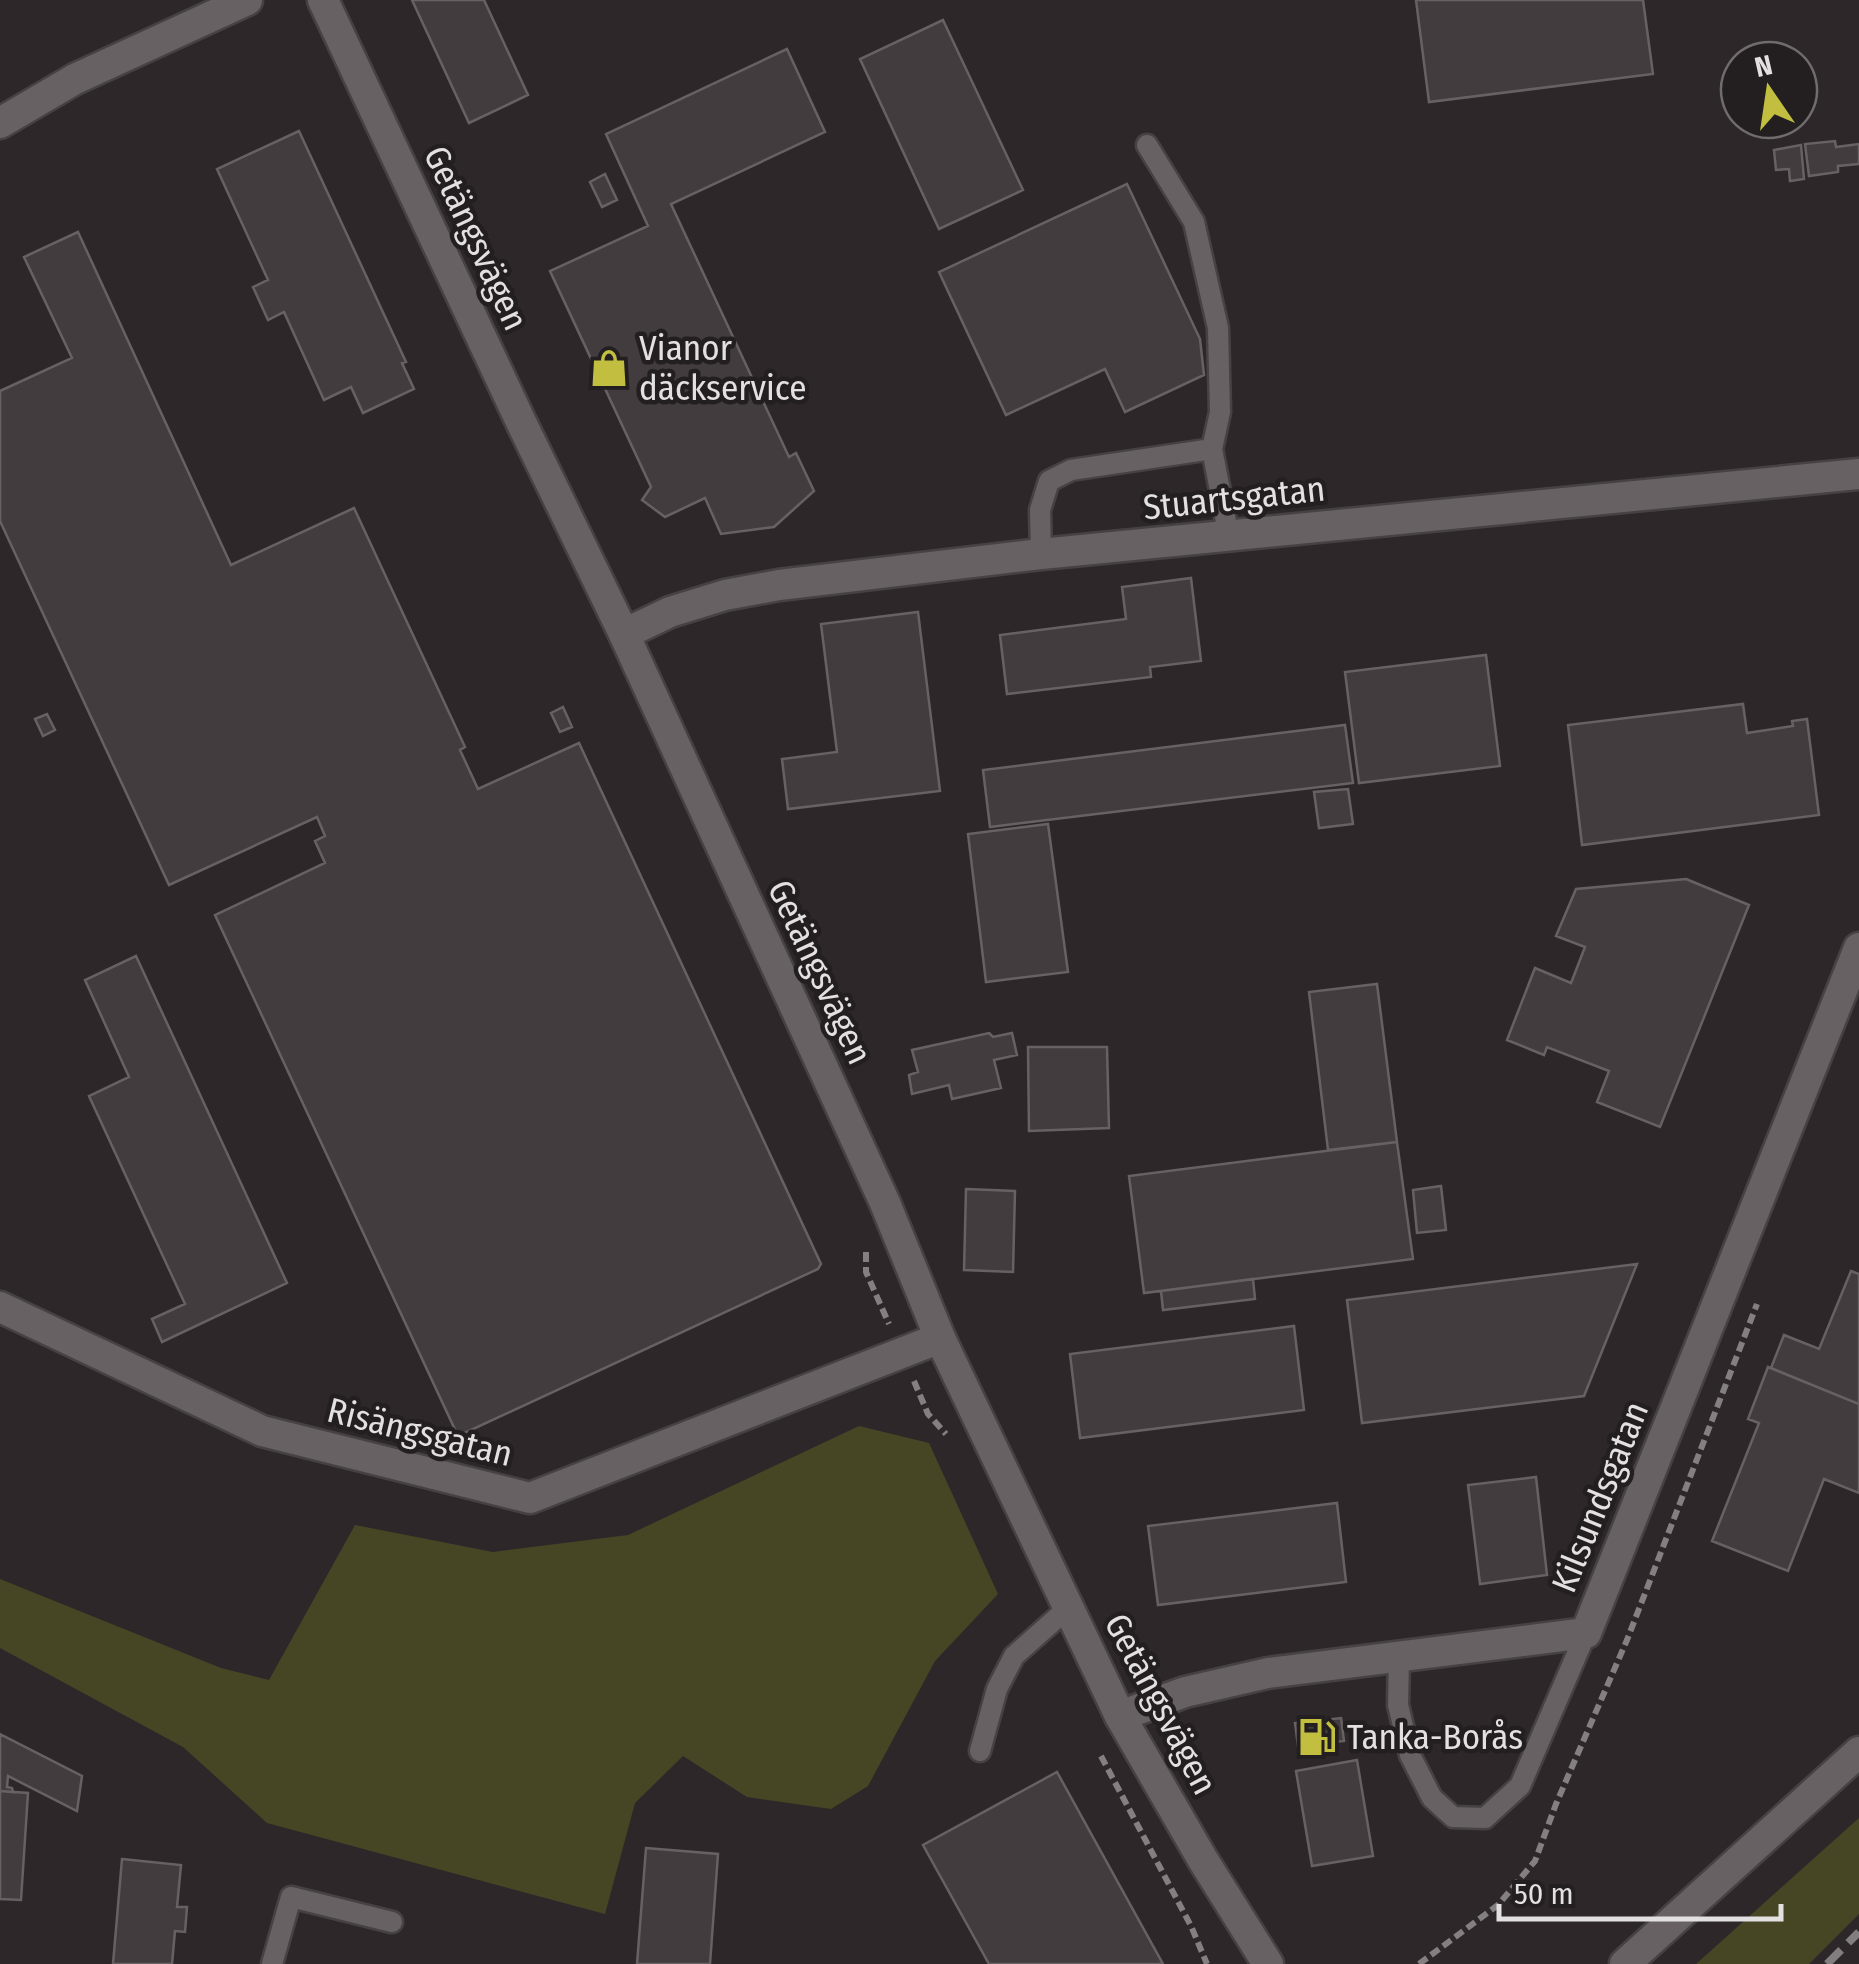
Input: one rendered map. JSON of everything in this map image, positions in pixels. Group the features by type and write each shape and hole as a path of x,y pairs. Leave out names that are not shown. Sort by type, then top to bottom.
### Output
{"street":[{"path":"0,123 75,80 247,0"},
{"name":"Getängsvägen","path":"323,0 624,634 885,1203 940,1338 1068,1608 1120,1716 1268,1964"},
{"name":"Stuartsgatan","path":"624,634 670,612 780,585 1041,554 1859,474"},
{"name":"Kilsundsgatan","path":"1120,1716 1184,1692 1268,1673 1586,1634 1859,948"},
{"name":"Risängsgatan","path":"0,1307 262,1431 530,1498 940,1338"},
{"path":"1624,1964 1859,1752"}],"lane":[{"path":"1148,145 1194,222 1218,328 1220,412 1212,449 1229,537"},
{"path":"1041,554 1040,510 1050,481 1071,470 1212,449"},
{"path":"980,1751 996,1690 1014,1656 1068,1608"},
{"path":"1399,1656 1398,1704 1410,1754 1432,1798 1453,1817 1485,1818 1520,1786 1586,1634"},
{"path":"272,1964 291,1897 392,1922"}],"shaded area":[{"path":"859,1426 929,1443 998,1594 935,1661 868,1786 831,1809 747,1797 683,1756 635,1803 605,1914 267,1823 183,1747 0,1648 0,1579 221,1668 269,1680 355,1525 493,1552 628,1535"},
{"path":"1859,1818 1859,1914 1809,1964 1696,1964"}],"building":[{"path":"412,0 484,0 528,95 469,123"},
{"path":"1416,0 1643,0 1653,74 1429,102"},
{"path":"943,20 1023,190 939,229 860,59"},
{"path":"787,49 825,132 671,204 789,457 796,453 814,491 774,527 721,534 705,498 665,517 642,500 651,487 550,271 648,226 606,134"},
{"path":"299,131 406,362 402,363 414,389 363,413 351,387 324,400 284,312 268,320 253,287 268,280 217,169"},
{"path":"1835,141 1836,147 1859,144 1859,164 1809,176 1805,144"},
{"path":"1801,145 1804,179 1790,181 1789,169 1776,170 1774,150"},
{"path":"605,174 617,200 602,207 590,182"},
{"path":"1127,184 1200,339 1204,375 1125,412 1105,369 1006,415 939,272"},
{"path":"78,232 231,565 354,508 465,747 460,750 478,789 579,743 821,1264 818,1269 458,1436 215,915 325,863 315,841 325,836 317,817 169,885 0,521 0,391 72,358 24,257"},
{"path":"1191,578 1201,661 1150,667 1151,677 1007,694 1000,635 1126,619 1122,587"},
{"path":"918,612 940,791 788,809 782,759 837,752 821,624"},
{"path":"1486,655 1500,766 1359,783 1345,672"},
{"path":"1743,704 1747,733 1793,726 1792,721 1807,719 1819,815 1582,845 1568,725"},
{"path":"563,707 572,727 560,732 551,713"},
{"path":"47,714 55,730 43,736 35,719"},
{"path":"1345,725 1353,783 990,827 983,770"},
{"path":"1348,789 1353,824 1319,828 1314,792"},
{"path":"1048,824 1068,972 986,982 968,834"},
{"path":"1686,879 1749,905 1660,1127 1597,1102 1609,1071 1547,1047 1544,1055 1507,1040 1535,968 1571,983 1585,947 1556,936 1576,889"},
{"path":"136,956 287,1283 162,1342 152,1319 185,1304 89,1096 129,1077 85,980"},
{"path":"1377,984 1397,1142 1328,1150 1309,992"},
{"path":"989,1033 993,1037 1012,1033 1017,1055 994,1060 1001,1088 952,1099 949,1085 912,1094 909,1075 918,1072 912,1050"},
{"path":"1028,1047 1107,1047 1109,1128 1029,1131"},
{"path":"1397,1142 1413,1259 1144,1293 1129,1176"},
{"path":"1441,1186 1446,1230 1417,1233 1413,1190"},
{"path":"966,1189 1015,1191 1013,1272 964,1270"},
{"path":"1637,1264 1584,1396 1362,1423 1347,1300"},
{"path":"1851,1271 1859,1274 1859,1404 1771,1368 1784,1335 1819,1349"},
{"path":"1253,1279 1255,1299 1163,1310 1161,1291"},
{"path":"1294,1326 1304,1410 1080,1438 1070,1354"},
{"path":"1768,1367 1859,1404 1859,1493 1824,1479 1788,1571 1712,1541 1759,1423 1748,1419"},
{"path":"1536,1477 1547,1575 1480,1584 1468,1485"},
{"path":"1337,1503 1346,1582 1158,1605 1148,1526"},
{"path":"1341,1718 1344,1741 1298,1746 1295,1723"},
{"path":"0,1734 82,1776 77,1811 8,1776 7,1787 13,1792 0,1791"},
{"path":"1357,1760 1373,1856 1312,1866 1296,1771"},
{"path":"1057,1772 1163,1964 989,1964 923,1845"},
{"path":"0,1791 28,1793 21,1900 0,1899"},
{"path":"646,1848 718,1854 710,1964 637,1964"},
{"path":"122,1859 181,1865 177,1907 187,1907 185,1932 175,1931 172,1964 113,1964"}],"railway":[{"path":"1827,1964 1859,1932"}],"place":[{"name":"Vianor däckservice","path":"609,368"},
{"name":"Tanka-Borås","path":"1317,1737"}]}
